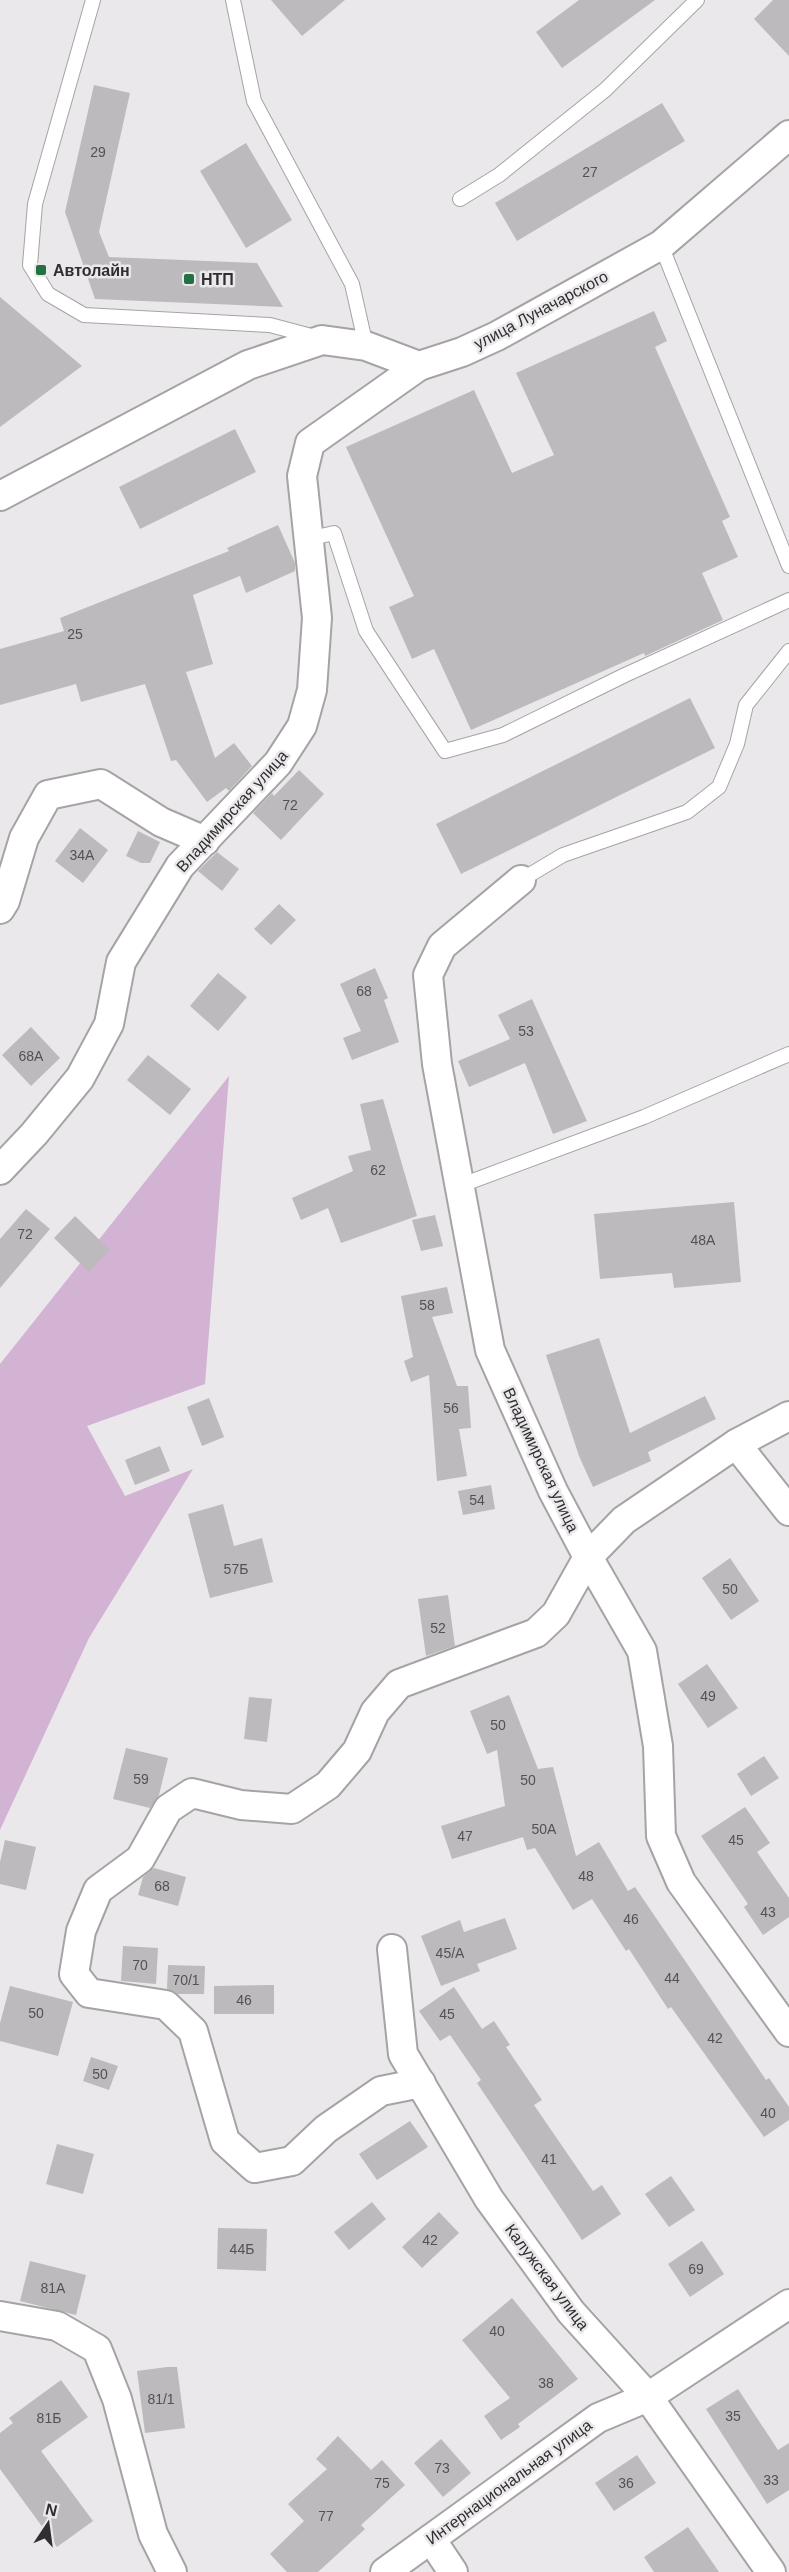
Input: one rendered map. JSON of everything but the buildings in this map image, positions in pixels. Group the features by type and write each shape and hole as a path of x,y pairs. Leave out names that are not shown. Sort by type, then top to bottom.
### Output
{"street":[{"name":"улица Луначарского","path":"308,539 302,476 310,443 419,366 462,352 497,336 661,245 789,135"},
{"path":"0,496 248,365 322,340 366,346 419,366"},
{"name":"Владимирская улица","path":"0,1170 34,1134 80,1078 109,1024 121,962 180,866 278,763 302,726 312,690 317,618 308,539"},
{"path":"0,909 5,901 24,838 48,795 101,784 161,822 206,841"},
{"name":"Владимирская улица","path":"521,880 442,946 428,975 436,1064 490,1350 553,1491 642,1651 658,1746 661,1836 681,1882 789,2032"},
{"path":"421,2083 381,2091 326,2129 292,2161 255,2168 225,2141 194,2031 166,2005 89,1993 74,1974 81,1931 98,1890 140,1859 168,1809 192,1793 241,1805 292,1809 328,1785 357,1751 375,1712 399,1684 536,1633 556,1614 588,1557 624,1520 736,1444 789,1416"},
{"path":"736,1444 789,1511"},
{"name":"Калужская улица","path":"392,1949 403,2054 489,2199 571,2312 648,2397 771,2572"},
{"name":"Интернациональная улица","path":"385,2572 598,2418 648,2397 789,2304"},
{"path":"0,2316 57,2326 97,2349 117,2399 153,2534 172,2572"},
{"path":"431,2539 453,2572"}],"lane":[{"path":"93,0 35,204 30,265 48,294 84,315 270,325 322,340"},
{"path":"233,0 254,101 352,284 366,346"},
{"path":"460,199 499,175 605,90 697,0"},
{"path":"661,245 789,567"},
{"path":"308,539 334,533 366,631 445,751 503,735 625,675 789,600"},
{"path":"521,880 564,855 687,812 719,787 736,744 746,705 789,651"},
{"path":"459,1186 644,1117 789,1054"}],"shaded area":[{"path":"229,1076 205,1384 87,1426 125,1496 193,1469 89,1638 0,1830 0,1364"}],"place":[{"name":"Автолайн","path":"41,270"},
{"name":"НТП","path":"189,279"}]}
